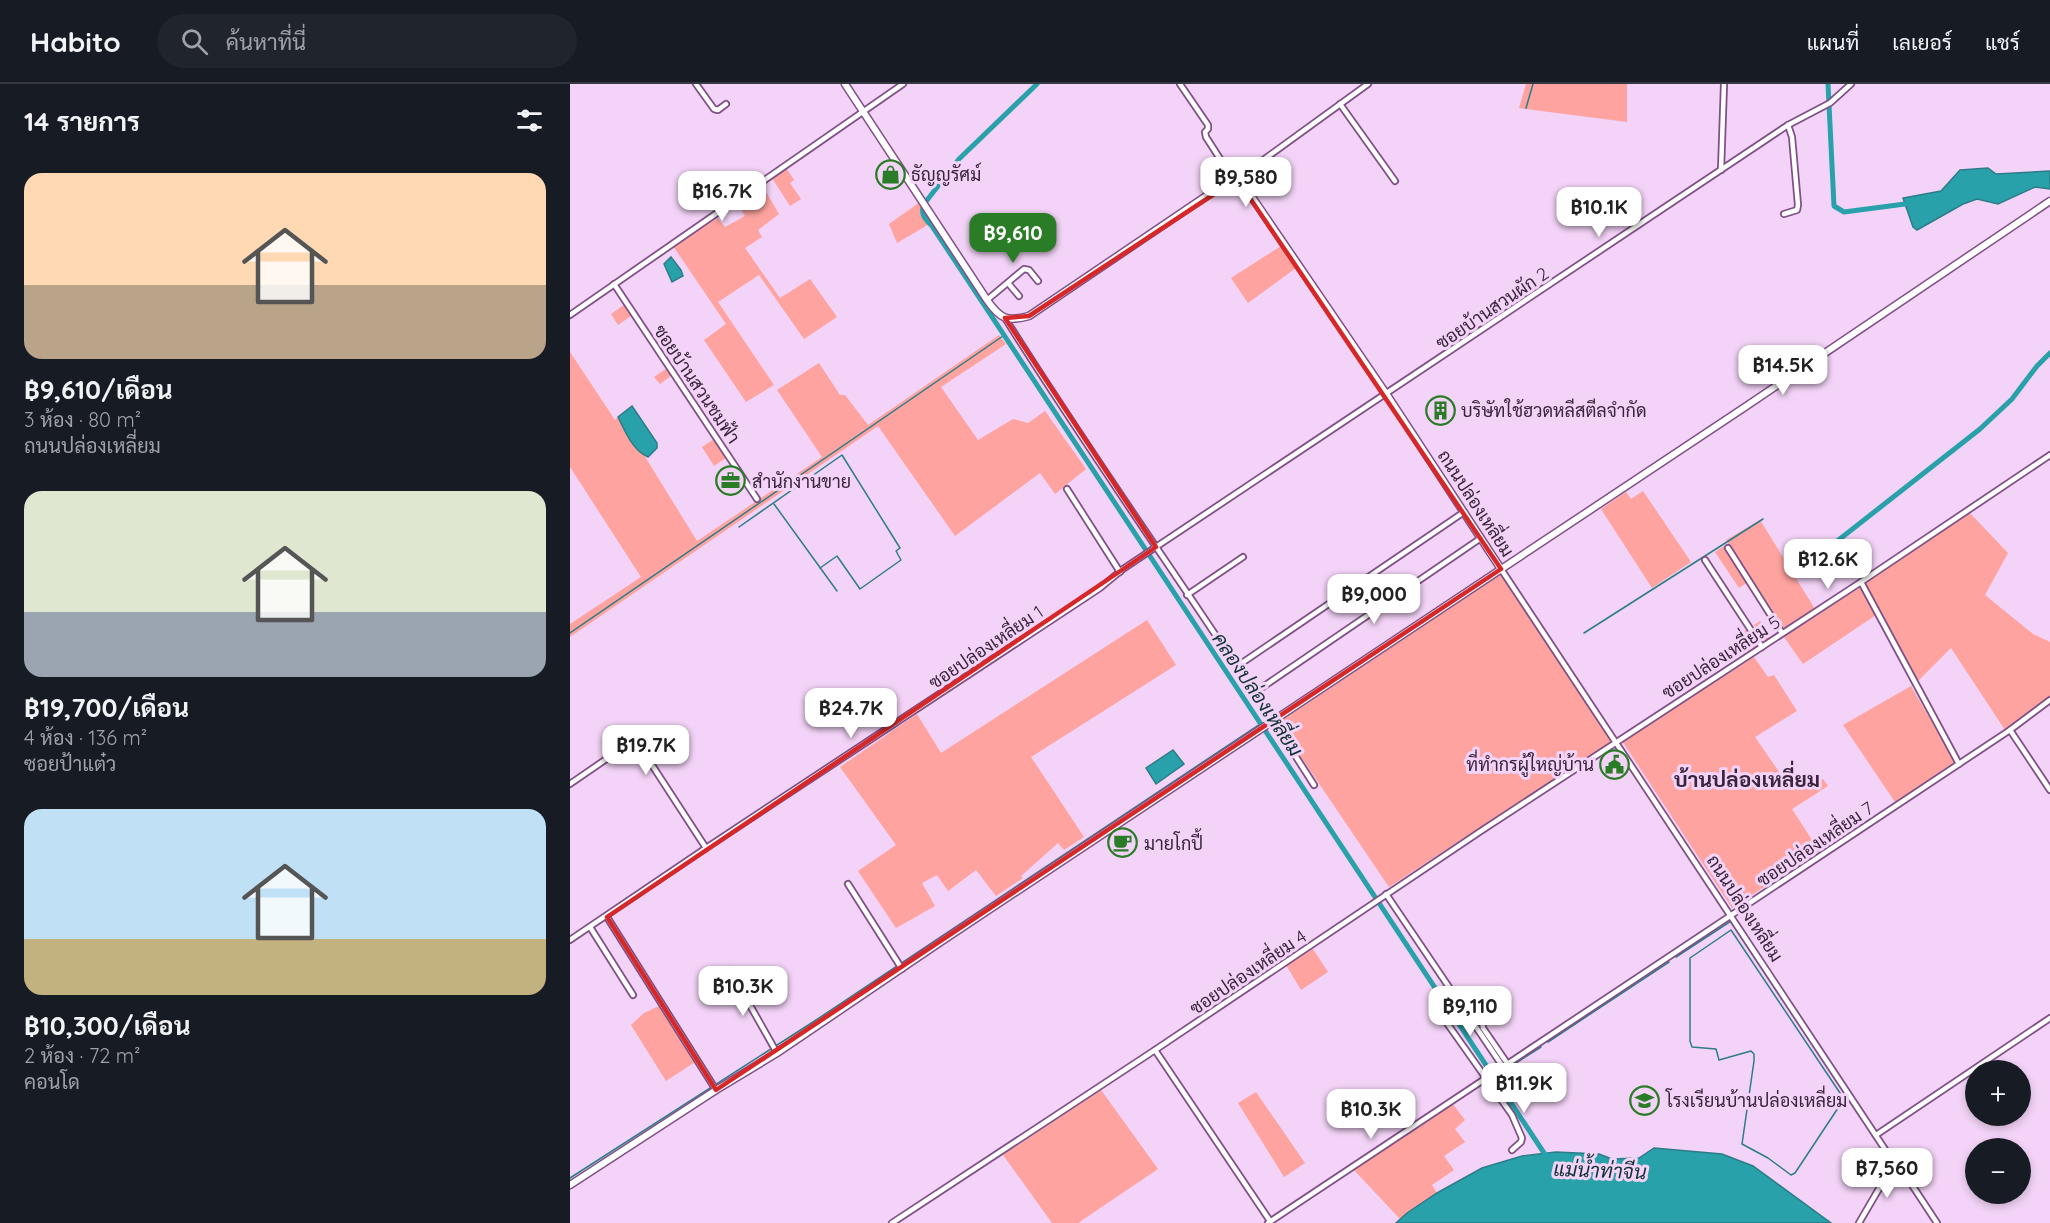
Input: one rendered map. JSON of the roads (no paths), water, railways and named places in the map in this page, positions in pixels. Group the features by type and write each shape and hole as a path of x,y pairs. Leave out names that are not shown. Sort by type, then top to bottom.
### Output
{"street":[{"path":"696,84 714,109 718,110 726,104"},
{"path":"845,84 987,300 996,312 1005,318 1062,409 1274,722 1314,785"},
{"path":"570,315 903,84"},
{"path":"1180,84 1208,124 1206,137 1235,179"},
{"path":"1005,318 1020,319 1029,316 1235,179 1368,84"},
{"path":"1721,170 1724,84"},
{"name":"ซอยบ้านสวนผัก 2","path":"1387,395 1788,125 1828,104 1851,84"},
{"path":"1340,104 1395,181"},
{"path":"1784,214 1795,212 1798,205 1792,137 1788,125"},
{"name":"ถนนปล่องเหลี่ยม","path":"1235,179 1244,184 1387,395 1894,1163 1912,1185 1937,1223"},
{"path":"570,1185 777,1053 899,966 1274,722 2050,201"},
{"path":"987,300 1027,269 1038,281"},
{"path":"1008,283 1019,296"},
{"name":"ซอยบ้านสวนชมฟ้า","path":"614,284 757,499"},
{"name":"ซอยปล่องเหลี่ยม 1","path":"570,940 1387,395"},
{"name":"ซอยปล่องเหลี่ยม 5","path":"1617,741 1861,582 2050,455"},
{"path":"1067,489 1120,572"},
{"path":"1236,667 1464,512"},
{"path":"1254,693 1481,538"},
{"path":"1728,548 1782,633"},
{"path":"1187,595 1243,556"},
{"path":"1705,560 1762,647"},
{"path":"1861,582 1959,764"},
{"name":"ซอยปล่องเหลี่ยม 7","path":"1269,1222 2010,730 2050,700"},
{"path":"2010,730 2050,790"},
{"name":"ซอยปล่องเหลี่ยม 4","path":"892,1223 1617,741"},
{"path":"570,784 631,742 637,742 706,848"},
{"path":"848,884 899,966"},
{"path":"1386,894 1522,1095"},
{"path":"606,917 716,1090"},
{"path":"590,927 633,995"},
{"path":"729,970 777,1053"},
{"path":"1437,1009 1512,1115 1522,1136 1521,1142 1512,1150"},
{"path":"1876,1135 2050,1018"},
{"path":"1482,1020 1503,1066"},
{"path":"1155,1050 1269,1222"},
{"path":"1496,1090 1511,1079"},
{"path":"1859,1223 1894,1163"}],"water":[{"path":"1988,168 1996,174 2050,171 2050,189 2035,187 1998,204 1977,199 1963,204 1917,230 1913,227 1903,198 1941,191 1960,170"},
{"path":"671,257 683,276 672,282 664,264"},
{"path":"632,406 657,443 657,448 648,457 634,445 618,417"},
{"path":"1173,750 1184,764 1156,784 1146,768"},
{"name":"แม่น้ำท่าจีน","path":"1654,1148 1722,1154 1753,1166 1831,1223 1396,1223 1437,1193 1482,1168 1522,1156 1556,1152 1599,1154 1612,1159 1639,1158"}],"waterway":[{"name":"คลองปล่องเหลี่ยม","path":"1037,84 959,159 924,204 924,216 1548,1159"},
{"path":"1526,108 1533,84"},
{"path":"1828,84 1834,206 1844,212 1905,204"},
{"path":"570,633 1003,336"},
{"path":"1799,571 1980,429 2012,399 2050,353"},
{"path":"739,527 842,455 900,548 896,551 901,560 860,589 837,556 820,568"},
{"path":"774,504 837,591"},
{"path":"1584,633 1763,519"},
{"path":"570,1178 813,1022 1260,724"},
{"path":"1676,957 1731,921"},
{"path":"1731,930 1844,1099 1795,1173 1791,1175 1768,1158 1742,1144 1754,1054 1751,1051 1719,1060 1716,1049 1692,1047 1690,1041 1690,958 1731,930"},
{"path":"1548,1042 1669,962"},
{"path":"1508,1068 1541,1047"},
{"path":"1495,1078 1502,1073"}],"place":[{"name":"ธัญญรัศม์","path":"890,174"},
{"name":"บริษัทใช้ฮวดหลีสตีลจำกัด","path":"1440,410"},
{"name":"สำนักงานขาย","path":"731,481"},
{"name":"ที่ทำกรผู้ใหญ่บ้าน","path":"1615,764"},
{"name":"มายโกปี้","path":"1123,843"},
{"name":"โรงเรียนบ้านปล่องเหลี่ยม","path":"1645,1100"}],"district":[{"name":"บ้านปล่องเหลี่ยม","path":"1747,779"}]}
